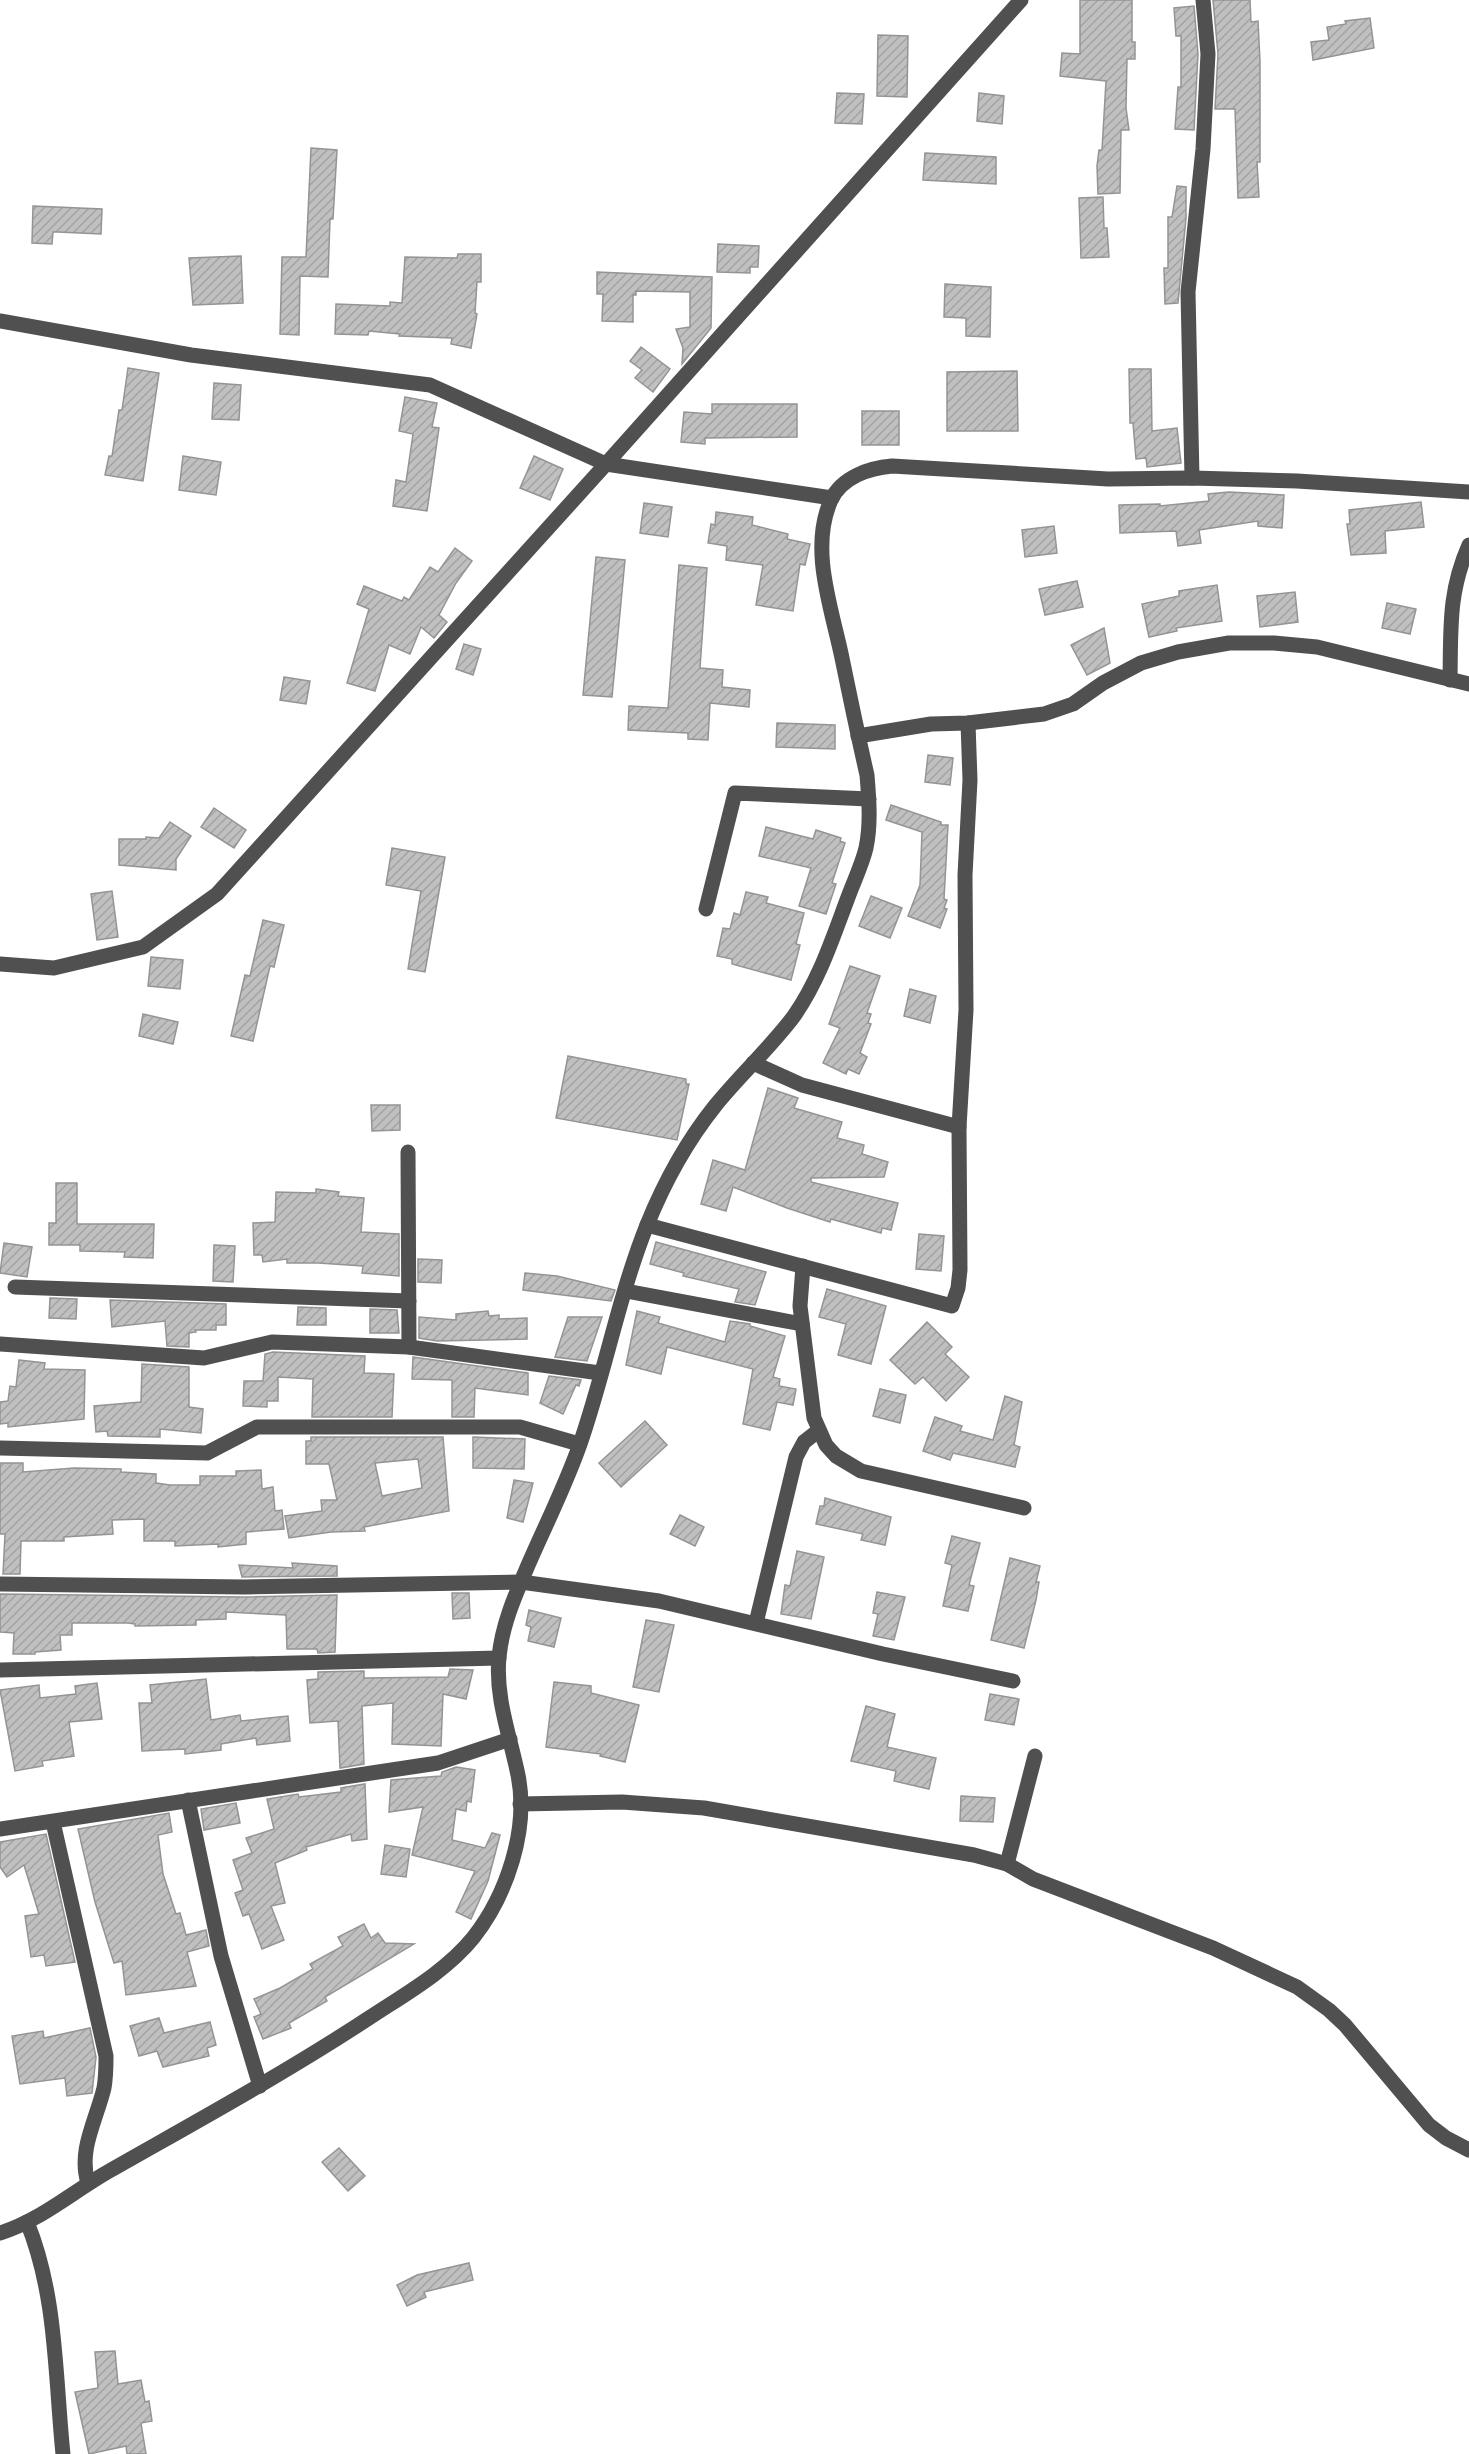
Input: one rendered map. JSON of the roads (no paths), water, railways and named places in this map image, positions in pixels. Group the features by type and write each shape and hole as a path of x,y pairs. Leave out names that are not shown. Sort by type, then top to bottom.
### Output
{"street":[{"path":"0,964 54,968 143,947 217,894 1021,0"},
{"path":"1192,478 1188,292 1203,149 1208,54 1203,0"},
{"path":"0,321 191,355 430,385 606,464 832,498"},
{"path":"0,2233 27,2222 87,2183 315,2054 424,1982 466,1946 488,1917 502,1889 516,1842 520,1804 519,1782 501,1702 499,1658 509,1613 579,1444 647,1226 672,1173 698,1130 716,1105 795,1014 824,964 866,850 869,799 867,775 822,559 823,535 832,498 842,486 858,474 875,468 892,466 1108,479 1192,478 1297,481 1469,492"},
{"path":"1450,680 1453,593 1460,565 1469,544"},
{"path":"858,736 931,724 968,723 1044,714 1084,697 1124,671 1141,663 1178,652 1229,643 1274,643 1317,647 1469,684"},
{"path":"647,1226 952,1306 958,1288 960,1270 959,1127 966,1010 965,874 970,780 968,723"},
{"path":"706,909 735,793 869,799"},
{"path":"753,1063 802,1085 959,1127"},
{"path":"408,1152 409,1347"},
{"path":"803,1266 800,1306 814,1418 818,1431 836,1456 861,1471 1024,1508"},
{"path":"15,1287 409,1301"},
{"path":"626,1291 802,1324"},
{"path":"0,1344 204,1358 272,1342 409,1347 600,1373"},
{"path":"0,1448 207,1453 257,1427 520,1427 579,1444"},
{"path":"756,1623 796,1457 804,1442 818,1431"},
{"path":"0,1584 244,1587 521,1582 659,1601 1013,1682"},
{"path":"0,1670 499,1658"},
{"path":"0,1829 438,1763 510,1739"},
{"path":"1007,1864 1035,1756"},
{"path":"188,1800 221,1956 260,2086"},
{"path":"520,1804 622,1802 704,1808 974,1855 1007,1864 1033,1879 1213,1948 1297,1988 1329,2010 1345,2025 1429,2125 1446,2138 1469,2150"},
{"path":"53,1822 106,2056 105,2085 84,2151 87,2183"},
{"path":"27,2222 47,2284 63,2454"}]}
